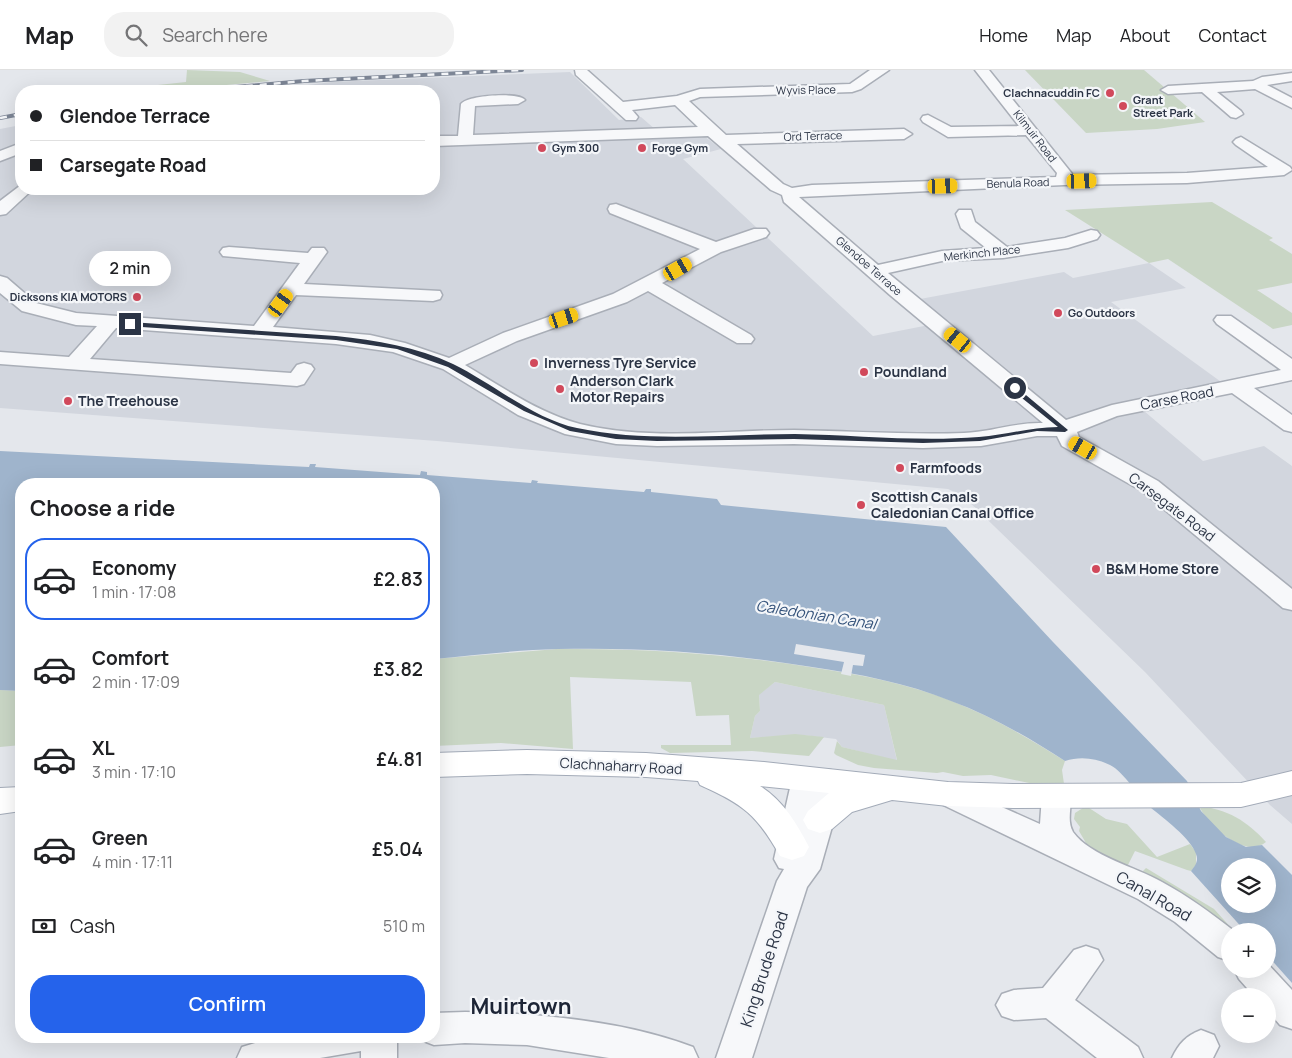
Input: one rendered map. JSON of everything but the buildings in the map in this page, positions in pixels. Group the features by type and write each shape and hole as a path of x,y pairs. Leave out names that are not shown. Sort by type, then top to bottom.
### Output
{"main road":[{"name":"Clachnaharry Road","path":"440,765 592,762 646,764 900,787 948,794 1013,796 1241,795 1292,783"},
{"path":"700,770 758,799 776,817 792,847"},
{"path":"820,820 841,802 900,787"}],"street":[{"name":"Wyvis Place","path":"682,99 693,94 852,88 859,85 870,74 882,70"},
{"name":"Kilmuir Road","path":"982,70 1065,174 1064,180"},
{"path":"581,72 626,112 682,99"},
{"path":"1188,75 1216,81 1217,87"},
{"path":"720,77 725,92"},
{"path":"1257,85 1262,81 1292,77"},
{"path":"1168,90 1257,85 1292,104"},
{"path":"1217,87 1209,93 1236,114"},
{"name":"Glendoe Terrace","path":"682,99 682,105 717,136 777,187 790,193 790,198 874,271 1065,430"},
{"path":"465,140 468,104 477,101 518,100"},
{"path":"928,119 948,132 1030,130"},
{"name":"Ord Terrace","path":"440,141 904,134"},
{"name":"Benula Road","path":"790,193 812,190 1056,182 1064,180 1187,178 1284,170 1241,142"},
{"path":"0,156 15,150"},
{"path":"3,203 16,195"},
{"path":"616,209 715,248"},
{"path":"965,214 967,224 1003,253"},
{"path":"450,365 510,337 583,312 650,284 715,248 760,234"},
{"name":"Merkinch Place","path":"874,271 942,256 1003,253 1068,243 1091,235"},
{"path":"229,252 315,256 259,333"},
{"path":"0,282 8,292 29,307 53,315 110,323 370,342 398,348 450,365 534,413 573,429 616,437 657,439 794,437 923,441 980,439 1037,429 1065,430"},
{"path":"650,284 744,339"},
{"path":"291,289 434,295"},
{"path":"76,362 110,323"},
{"path":"1227,329 1292,368"},
{"path":"0,358 76,362 297,380 304,369"},
{"name":"Carse Road","path":"1065,430 1079,422 1112,411 1292,374"},
{"path":"1236,386 1292,425"},
{"name":"Carsegate Road","path":"1065,430 1070,441 1150,486 1292,602"},
{"name":"King Brude Road","path":"734,1058 793,881 804,869 820,820 819,780"},
{"name":"King Brude Road","path":"793,881 789,867 792,847 819,780"},
{"name":"Canal Road","path":"948,794 1150,890 1187,913 1221,940"},
{"name":"Canal Road","path":"1013,796 1016,806 1028,819 1072,852"},
{"name":"Canal Road","path":"1069,796 1054,821 1058,836 1072,852"},
{"path":"1052,1003 1086,960"},
{"path":"1259,978 1292,1014"},
{"path":"1014,1005 1052,1003 1125,1058"},
{"path":"440,1028 510,1028 576,1036 680,1058"},
{"path":"254,1058 317,1043"},
{"path":"379,1043 379,1058"}],"shaded area":[{"path":"570,72 619,120 641,117 656,130 704,136 721,149 683,159 873,336 929,325 904,302 1064,272 1073,278 1149,263 1186,288 1111,302 1224,384 1144,411 1203,461 1264,446 1292,466 1292,824 1270,805 1145,672 963,496 948,489 437,441 0,408 0,129 15,126 15,195 440,195 440,85 307,85 332,82"},
{"path":"775,682 884,705 897,761 842,747 836,739 803,735 750,738 755,716 760,711 759,694"}],"green space":[{"path":"187,70 240,72 270,81 227,85 158,85 186,82"},
{"name":"Clachnacuddin FC","path":"1025,70 1144,70 1205,122 1157,129 1086,133"},
{"path":"1212,202 1273,238 1269,240 1292,254 1292,283 1257,290 1292,313 1292,325 1273,329 1168,259 1149,263 1065,210"},
{"path":"557,649 655,651 784,663 868,677 936,695 967,707 1010,728 1065,761 1062,770 1064,784 1034,784 991,775 963,776 943,772 874,768 858,765 834,753 837,741 842,747 897,760 884,705 775,682 759,695 760,711 755,716 750,738 795,734 824,737 809,756 752,751 670,753 661,748 661,745 731,745 729,715 696,716 691,682 570,677 573,749 501,743 440,746 440,659"},
{"path":"0,690 15,691 15,746 0,747"},
{"path":"1086,806 1106,819 1127,824 1157,857 1190,844 1196,852 1196,865 1191,871 1135,851 1127,867 1090,850 1079,831 1080,827 1074,819 1075,813"},
{"path":"1199,806 1219,810 1236,817 1266,842 1248,847 1238,844 1218,830"},
{"path":"1146,868 1214,909 1227,923 1221,923 1221,925 1141,873"}],"water":[{"name":"Caledonian Canal","path":"0,451 309,467 310,464 316,464 315,467 420,475 421,471 427,472 427,475 531,483 532,480 538,481 537,483 644,492 646,489 651,489 651,492 717,499 721,505 946,527 1053,642 1187,781 1201,811 1226,837 1246,847 1262,845 1275,858 1221,858 1221,904 1191,871 1197,859 1189,841 1150,807 1126,778 1115,768 1088,758 1065,761 1024,736 966,707 900,684 780,662 654,650 558,649 440,658 440,478 15,478 15,691 0,690"},
{"path":"1276,859 1292,875 1292,983 1276,965 1276,923 1238,923 1229,913 1276,913"}],"pier":[{"path":"796,644 865,655 863,666 853,665 851,676 841,674 844,662 794,654"}],"railway":[{"path":"258,85 522,70"},
{"path":"0,118 15,115"}],"place":[{"name":"Clachnacuddin FC","path":"1110,93"},
{"name":"Grant Street Park","path":"1123,106"},
{"name":"Gym 300","path":"542,148"},
{"name":"Forge Gym","path":"642,148"},
{"name":"Dicksons KIA MOTORS","path":"137,297"},
{"name":"Go Outdoors","path":"1058,313"},
{"name":"Inverness Tyre Service","path":"534,363"},
{"name":"Poundland","path":"864,372"},
{"name":"Anderson Clark Motor Repairs","path":"560,389"},
{"name":"The Treehouse","path":"68,401"},
{"name":"Farmfoods","path":"900,468"},
{"name":"Scottish Canals Caledonian Canal Office","path":"861,505"},
{"name":"B&M Home Store","path":"1096,569"}],"district":[{"name":"Muirtown","path":"521,1006"}],"route":[{"path":"130,324 336,338 398,348 450,365 526,410 573,429 616,437 657,439 794,437 923,441 980,439 1037,429 1065,430 1015,388"}]}
